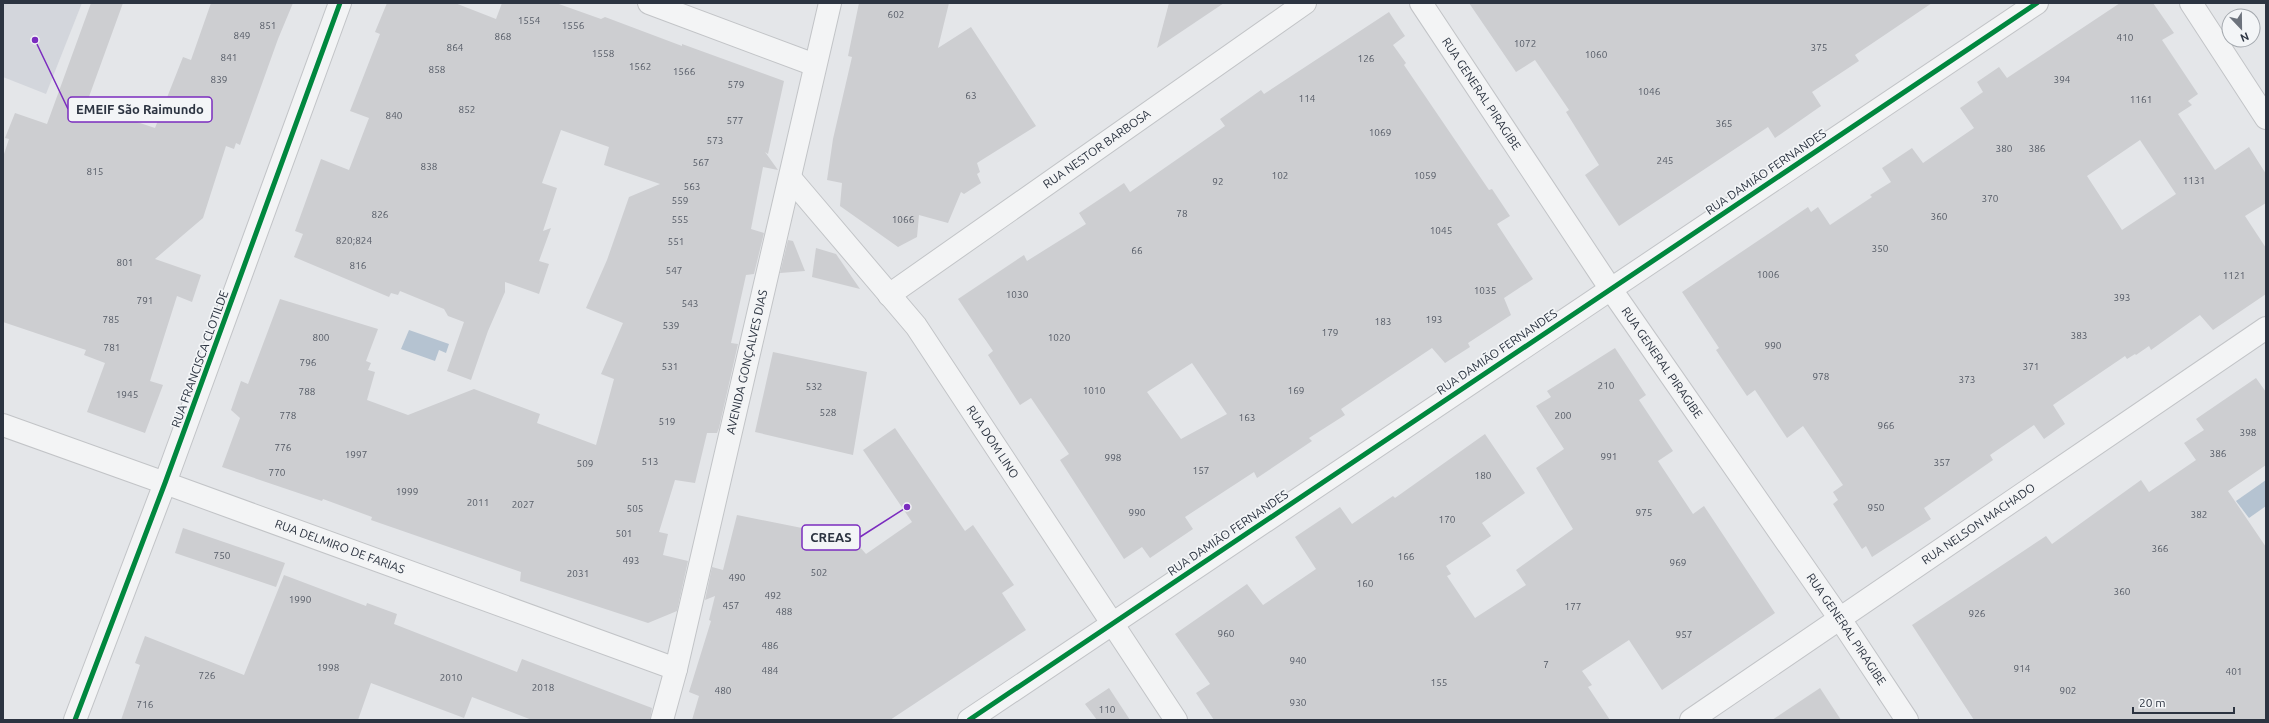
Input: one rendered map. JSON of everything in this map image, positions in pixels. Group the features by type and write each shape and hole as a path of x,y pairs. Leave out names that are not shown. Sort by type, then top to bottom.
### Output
{"street":[{"name":"RUA FRANCISCA CLOTILDE","path":"76,720 165,483 340,3"},
{"path":"649,3 815,65"},
{"name":"AVENIDA GONÇALVES DIAS","path":"662,720 676,669 791,179 815,65 830,3"},
{"name":"RUA NESTOR BARBOSA","path":"889,295 1305,3"},
{"name":"RUA GENERAL PIRAGIBE","path":"1421,3 1610,288 1840,619 1907,720"},
{"name":"RUA DAMIÃO FERNANDES","path":"969,720 1610,288 2037,3"},
{"path":"2191,3 2266,118"},
{"name":"RUA DOM LINO","path":"791,179 916,326 1176,720"},
{"name":"RUA NELSON MACHADO","path":"1691,720 2266,328"},
{"name":"RUA DELMIRO DE FARIAS","path":"3,425 676,669"}],"shaded area":[{"path":"3,3 82,3 46,94 3,77"}],"water":[{"path":"409,330 449,344 446,353 439,350 435,361 401,349"},
{"path":"2266,480 2266,506 2249,518 2236,501"}],"building":[{"path":"91,3 123,3 86,105 155,128 183,57 191,60 211,3 293,3 278,39 240,145 236,143 234,149 226,146 203,218 155,259 201,275 192,302 177,296 150,381 163,385 145,433 87,412 105,363 84,355 86,350 3,322 3,157 9,139 5,138 15,113 47,124"},
{"path":"387,3 455,3 496,19 502,3 556,3 601,19 605,17 682,46 682,44 784,81 768,154 765,152 778,170 763,167 751,229 764,233 754,274 746,275 731,343 738,344 719,428 717,433 707,433 695,483 675,480 659,532 668,534 663,555 688,561 677,611 648,623 520,581 521,572 371,520 372,517 323,499 322,501 222,467 240,418 231,410 241,381 248,384 280,299 378,329 366,361 371,363 368,370 375,372 367,400 408,415 474,389 540,414 537,423 596,445 614,379 601,374 623,323 586,308 607,260 629,197 660,184 604,165 609,147 561,130 542,183 557,188 543,231 551,228 539,261 549,264 539,294 505,282 505,292 488,331 471,380 447,371 464,322 448,316 444,309 400,291 398,295 391,293 389,297 294,257 303,234 295,231 321,159 349,170 369,118 350,111 380,34 375,32"},
{"path":"859,3 949,3 938,48 971,27 1036,126 977,163 980,172 977,174 981,183 964,194 961,192 948,223 919,215 917,237 898,247 840,206 842,183 827,180 833,139 852,57 848,56"},
{"path":"1169,3 1224,3 1157,48"},
{"path":"1469,3 1932,3 1855,55 1859,61 1812,92 1821,106 1775,138 1768,127 1619,226 1585,175 1599,165 1566,112 1569,110 1535,60 1516,72"},
{"path":"2120,3 2153,3 2174,33 2162,40 2198,94 2188,101 2192,105 2178,114 2215,170 2249,147 2266,174 2266,203 2245,216 2266,248 2266,294 2213,330 2200,315 2151,350 2149,346 2127,359 2125,356 2053,405 2065,424 2044,439 2034,425 1990,455 1993,460 1924,508 1931,519 1872,557 1866,546 1862,549 1833,504 1838,500 1833,492 1843,485 1803,426 1787,438 1755,390 1747,396 1716,350 1719,348 1682,292 1808,207 1811,212 1818,207 1830,225 1872,197 1870,195 1891,182 1882,168 1912,148 1923,163 1974,128 1960,108 1983,92 1977,82 1999,67 2007,78","holes":["2140,140 2176,194 2122,230 2087,176"]},
{"path":"1389,12 1405,36 1393,45 1406,63 1404,65 1489,190 1492,189 1510,216 1497,224 1533,279 1504,298 1511,315 1468,343 1470,347 1445,363 1432,348 1341,409 1345,415 1309,438 1312,441 1257,478 1254,472 1185,517 1193,529 1150,558 1142,547 1124,559 1060,460 1069,454 1031,398 1020,405 988,355 993,351 958,299 1024,255 1027,261 1086,224 1079,213 1124,183 1130,192 1225,126 1220,119 1261,90 1264,94","holes":["1192,363 1227,414 1181,439 1147,392"]},
{"path":"788,240 793,241 805,271 780,273"},
{"path":"816,248 836,254 860,289 812,277"},
{"path":"1615,348 1646,395 1639,400 1673,451 1658,461 1693,514 1704,506 1775,613 1662,690 1629,640 1582,671 1592,685 1588,687 1610,720 1214,720 1196,693 1210,684 1175,634 1247,584 1263,605 1316,569 1295,537 1340,507 1352,524 1393,496 1395,498 1485,434 1525,493 1482,523 1491,536 1446,566 1451,574 1447,576 1475,618 1526,585 1516,570 1573,529 1536,468 1564,449 1536,406 1551,397 1547,391"},
{"path":"773,352 867,372 853,455 755,432"},
{"path":"2256,378 2266,392 2266,465 2228,491 2266,547 2266,720 1974,720 1912,625 2046,536 2052,544 2141,480 2149,492 2196,460 2184,443 2204,430 2196,419"},
{"path":"895,428 965,531 973,525 1014,585 1002,593 1026,630 890,720 692,720 699,696 689,692 711,621 709,620 715,596 705,600 712,567 723,570 737,515 852,538 866,554 912,522 863,450"},
{"path":"183,528 285,563 276,587 175,553"},
{"path":"284,575 366,606 367,603 397,614 394,624 517,672 522,659 652,708 650,720 532,720 472,697 464,718 371,683 358,720 121,720 140,665 135,663 145,636 244,675"},
{"path":"1109,688 1130,720 1097,720 1085,704"},
{"path":"1820,688 1841,720 1772,720"}],"cycle path":[{"path":"75,720 165,483 340,3"},
{"path":"969,720 2037,3"}],"place":[{"name":"EMEIF São Raimundo","path":"35,40"},
{"name":"CREAS","path":"907,507"}]}
